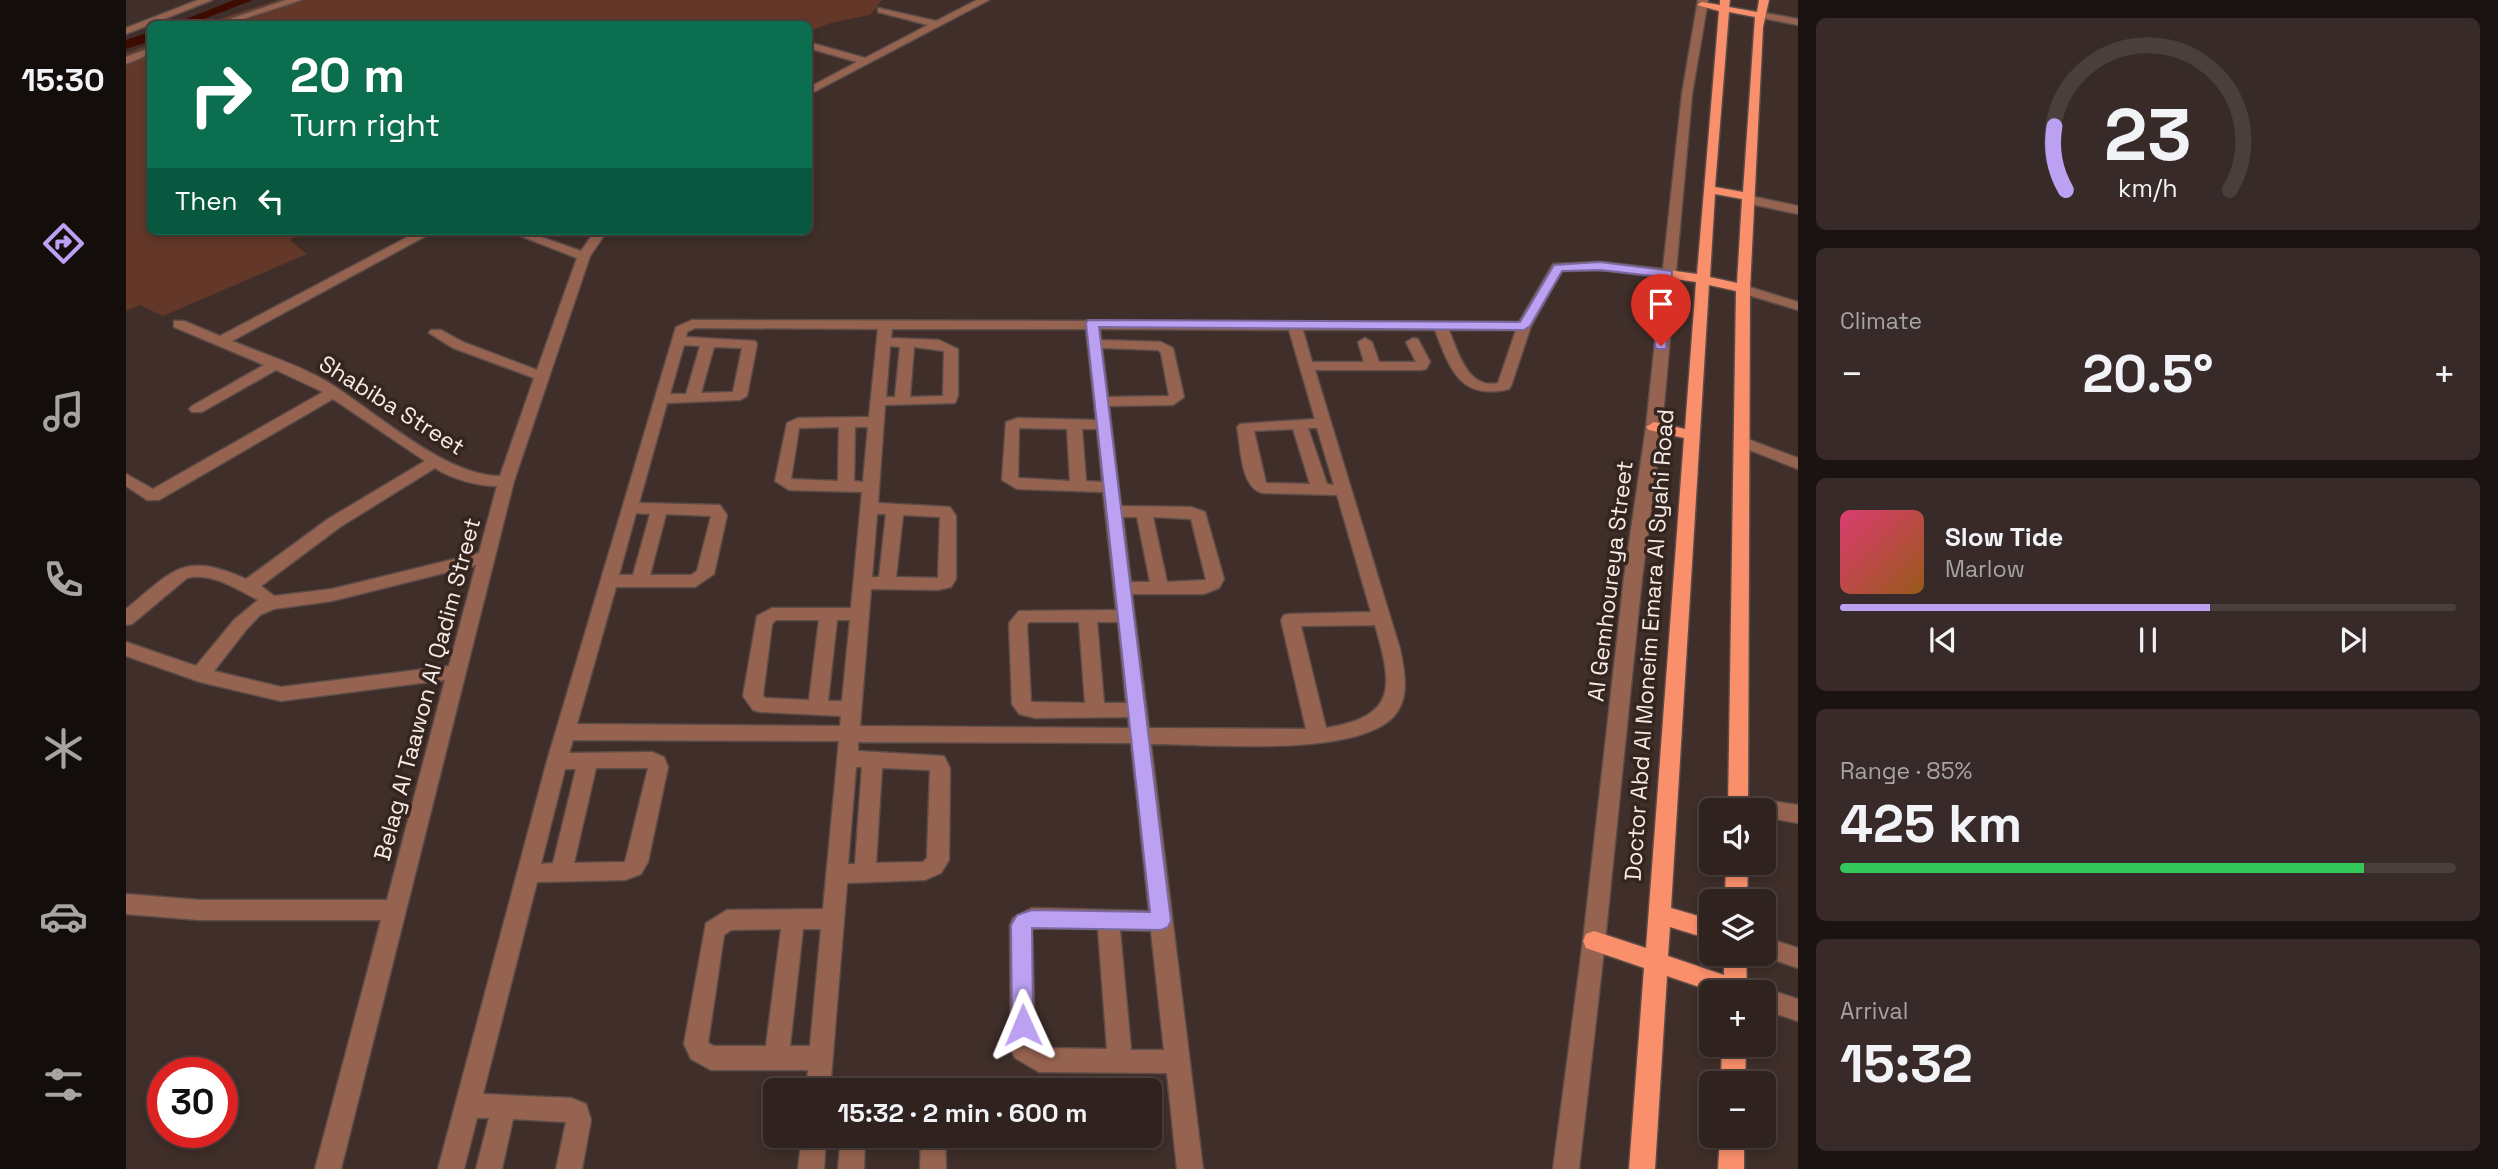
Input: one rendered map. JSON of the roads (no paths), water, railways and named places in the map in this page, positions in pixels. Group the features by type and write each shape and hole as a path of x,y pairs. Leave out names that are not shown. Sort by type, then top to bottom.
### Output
{"main road":[{"path":"1703,2 1762,7 1746,197 1743,289 1738,798"},
{"name":"Doctor Abd Al Moneim Emara Al Syahi Road","path":"1642,1169 1723,4"},
{"path":"1709,190 1746,197"},
{"path":"1668,274 1743,289"},
{"path":"1654,427 1692,435"},
{"path":"1659,914 1699,926"},
{"path":"1594,941 1705,980"},
{"path":"1731,1169 1732,1148"}],"street":[{"path":"152,21 207,0"},
{"path":"230,21 296,0"},
{"path":"812,90 984,0"},
{"name":"Al Gemhoureya Street","path":"1566,1169 1594,941 1633,578 1654,427 1688,94 1703,2"},
{"path":"1762,7 1798,22"},
{"path":"881,10 938,25"},
{"path":"126,31 147,23"},
{"path":"812,46 866,62"},
{"path":"126,61 147,52"},
{"path":"1746,197 1798,210"},
{"path":"221,341 421,235"},
{"path":"524,235 584,256"},
{"name":"Belag Al Taawon Al Qadim Street","path":"328,1169 506,481 584,256 598,235"},
{"path":"1440,325 1462,377 1475,385 1498,389 1504,386 1524,326 1558,267 1600,266 1668,274"},
{"path":"1743,289 1798,306"},
{"path":"451,1169 557,761 681,330 692,324 884,334 1092,323 1524,326"},
{"path":"1092,323 1190,1169"},
{"name":"Shabiba Street","path":"179,324 276,364 334,392 436,461 465,477 506,481"},
{"path":"565,732 1139,738 1318,737 1353,731 1384,714 1395,695 1397,677 1382,618 1294,324"},
{"path":"436,333 471,350 541,376"},
{"path":"878,401 943,401 950,400 951,396 951,349 939,344 907,343 884,334"},
{"path":"819,1078 884,334"},
{"path":"661,399 740,396 750,344 678,341"},
{"path":"1365,341 1373,366"},
{"path":"692,399 708,342"},
{"path":"1308,366 1423,365 1413,342"},
{"path":"901,402 907,343"},
{"path":"1094,344 1161,346 1167,351 1177,397 1173,401 1101,402"},
{"path":"197,409 276,364"},
{"path":"128,483 153,496 334,392"},
{"path":"846,486 847,422"},
{"path":"871,486 789,485 783,481 792,426 798,423 877,422"},
{"path":"1323,423 1245,427 1256,483 1262,488 1343,490"},
{"path":"1074,424 1078,486"},
{"path":"1299,424 1320,489"},
{"path":"1104,425 1011,425 1010,480 1017,484 1111,487"},
{"path":"1742,442 1798,464"},
{"path":"248,587 334,523 436,461"},
{"path":"609,581 695,581 705,574 719,516 714,509 630,508"},
{"path":"862,583 937,584 945,583 947,579 948,516 940,510 869,508"},
{"path":"640,581 659,509"},
{"path":"887,583 895,509"},
{"path":"1113,511 1191,512 1199,516 1212,567 1213,584 1204,588 1122,588"},
{"path":"1144,512 1160,588"},
{"path":"200,674 247,618 270,603 332,595 486,557"},
{"path":"126,619 186,571 209,571 248,587 264,596 270,603"},
{"path":"851,709 760,705 753,696 763,621 766,617 772,614 860,614"},
{"path":"818,708 829,614"},
{"path":"1126,616 1025,616 1020,619 1022,704 1026,709 1035,710 1136,710"},
{"path":"1088,616 1095,710"},
{"path":"1318,737 1290,620 1382,618"},
{"path":"126,649 200,674 281,694 457,672"},
{"path":"837,874 925,871 933,867 938,860 940,768 937,762 847,759"},
{"path":"528,873 625,871 633,868 637,862 657,763 652,760 557,761"},
{"path":"865,873 872,760"},
{"path":"561,873 588,761"},
{"path":"1776,811 1798,814"},
{"path":"126,904 199,910 394,909"},
{"path":"1161,921 1032,918 1021,925 1023,1050 1038,1060 1178,1062"},
{"path":"777,1059 793,919"},
{"path":"821,1058 711,1058 699,1051 696,1044 714,930 727,920 833,919"},
{"path":"1108,921 1120,1061"},
{"path":"1776,951 1798,958"},
{"path":"1776,1003 1798,1010"},
{"path":"468,1105 571,1110 577,1113 579,1120 569,1169"},
{"path":"489,1169 504,1106"},
{"path":"811,1169 813,1148"},
{"path":"850,1169 852,1148"},
{"path":"933,1148 933,1169"}],"waterway":[{"path":"188,21 246,0"},
{"path":"126,45 147,37"}]}
